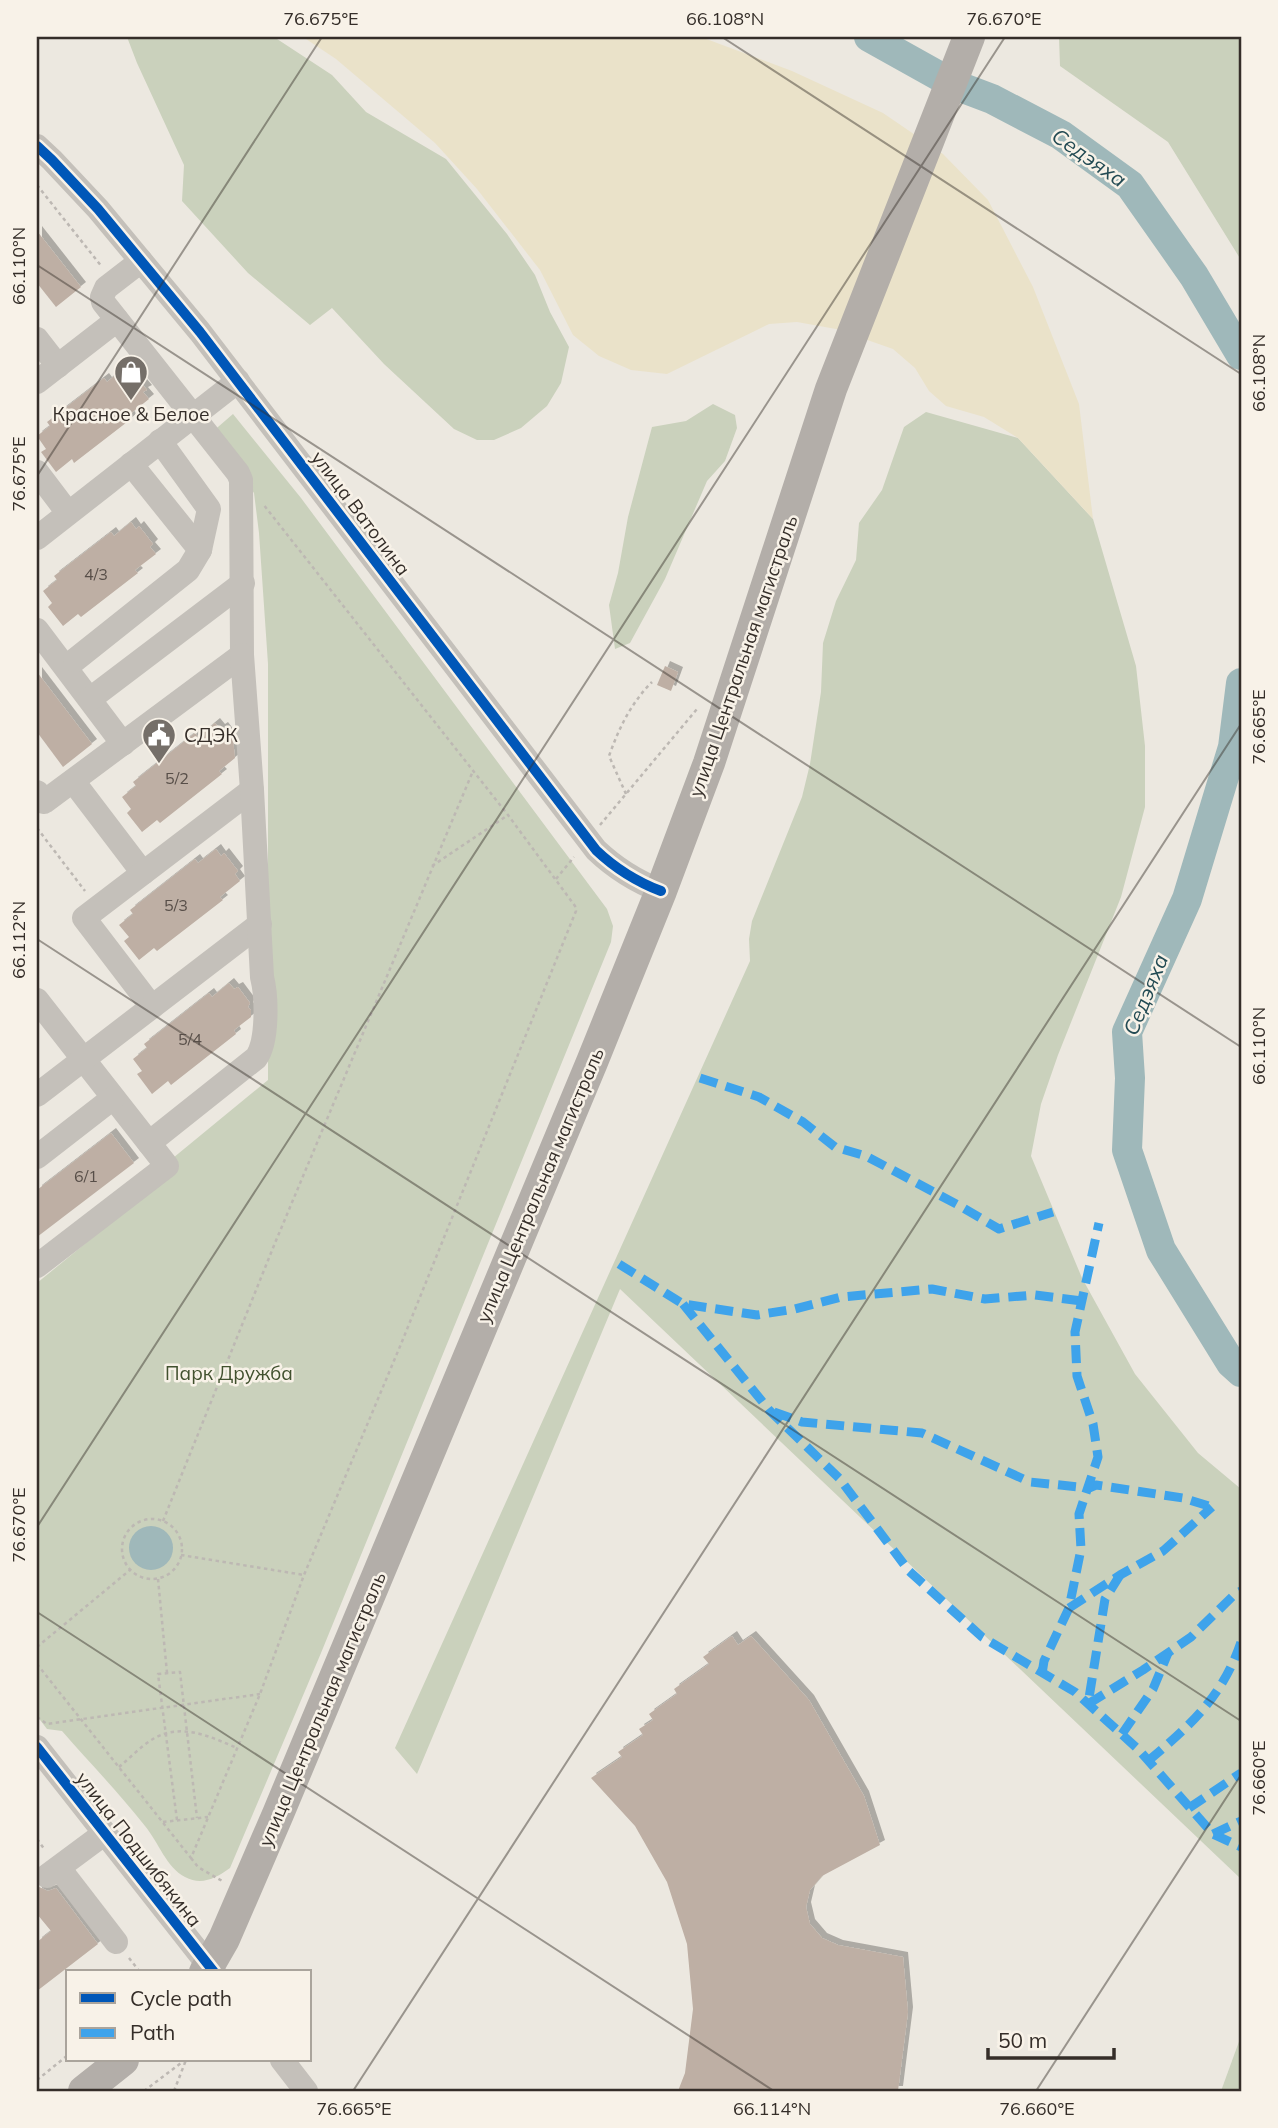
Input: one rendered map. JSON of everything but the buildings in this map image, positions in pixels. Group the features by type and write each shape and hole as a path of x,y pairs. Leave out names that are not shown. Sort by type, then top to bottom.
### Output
{"main road":[{"name":"улица Центральная магистраль","path":"209,1970 244,1893 582,1087 661,891 709,763 831,389 969,37"},
{"path":"84,2091 120,2062"}],"street":[{"name":"улица Ватолина","path":"37,146 98,209 238,381 588,840 614,867 635,881 661,891"},
{"path":"141,261 103,292 103,302 241,480 242,655 262,977 265,988 263,1042 256,1059 149,1143"},
{"path":"37,382 117,320"},
{"path":"37,339 58,366"},
{"path":"37,538 238,381"},
{"path":"75,660 188,570 200,550 209,509 160,441"},
{"path":"131,464 200,550"},
{"path":"37,472 68,513"},
{"path":"90,699 243,583"},
{"path":"37,630 123,744"},
{"path":"37,792 44,802 242,655"},
{"path":"73,781 143,873"},
{"path":"152,1007 84,918 252,790"},
{"path":"37,1095 260,924"},
{"path":"37,1000 167,1166 37,1266"},
{"path":"37,1157 113,1098"},
{"name":"улица Подшибякина","path":"37,1747 209,1970"},
{"path":"105,1833 53,1872 116,1942"},
{"path":"284,2062 306,2091"}],"path":[{"path":"191,1858 260,1694 304,1576 407,1331 576,911 576,906 508,815 262,503"},
{"path":"626,794 609,756 617,731 631,706 652,682"},
{"path":"556,879 697,709"},
{"path":"163,1521 275,1243 472,771"},
{"path":"432,866 508,815"},
{"path":"37,828 98,908"},
{"path":"163,1521 178,1535 181,1555 175,1567 164,1576 143,1577 130,1570 125,1563 122,1548 127,1532 139,1522 163,1521"},
{"path":"181,1555 304,1576"},
{"path":"37,1647 130,1570"},
{"path":"158,1578 167,1673"},
{"path":"37,1664 198,1867 244,1893"},
{"path":"177,1820 158,1674 167,1673 180,1672 198,1818"},
{"path":"37,1717 47,1724 260,1694"},
{"path":"119,1767 153,1739 166,1734 199,1732 237,1748"},
{"path":"163,1822 208,1817"},
{"path":"37,2080 66,2057"},
{"path":"145,2091 182,2062"},
{"path":"174,2091 184,2062"}],"green space":[{"path":"127,37 274,37 332,75 366,112 446,159 507,234 535,275 550,312 569,347 561,383 547,406 521,428 494,440 477,440 454,429 384,364 332,308 310,325 248,273 182,201 184,165"},
{"path":"1059,37 1241,37 1241,260 1168,142 1060,66"},
{"path":"713,404 735,415 737,428 725,461 707,481 665,579 630,643 615,649 609,605 628,517 652,427 686,421"},
{"path":"926,412 1018,438 1093,519 1136,666 1145,746 1145,807 1121,897 1041,1104 1031,1156 1082,1278 1135,1374 1198,1453 1241,1489 1241,1879 620,1289 417,1774 395,1748 750,961 752,921 802,797 821,692 823,643 836,601 856,560 859,523 882,490 904,427"},
{"name":"Парк Дружба","path":"233,414 301,498 607,909 613,926 611,942 321,1653 230,1868 214,1878 197,1881 178,1873 135,1814 62,1731 47,1729 37,1716 37,1283 179,1167 173,1158 268,1080 268,664 259,533 254,493 211,433"},
{"path":"1241,2036 1241,2091 1221,2091"}],"sand":[{"path":"303,37 701,37 792,71 883,113 943,154 988,200 1033,287 1079,404 1093,519 1018,438 984,417 946,406 929,391 915,368 893,349 836,329 797,322 769,324 667,374 631,370 599,356 573,335 540,270 477,189 435,143 336,59"}],"water":[{"path":"151,1526 166,1533 173,1548 166,1563 151,1570 136,1563 129,1548 136,1533"}],"waterway":[{"name":"Седэяха","path":"869,37 955,85 992,99 1061,135 1130,185 1194,276 1241,355"},
{"name":"Седэяха","path":"1241,683 1233,747 1187,899 1127,1032 1130,1078 1127,1150 1161,1250 1231,1363 1241,1372"}],"marked path":[{"path":"700,1078 759,1097 803,1122 835,1147 866,1156 999,1229 1053,1212"},
{"path":"1042,1674 1044,1661 1069,1608 1081,1549 1079,1514 1098,1457 1093,1424 1077,1376 1075,1332 1099,1223"},
{"path":"619,1264 683,1304 757,1315 841,1297 932,1289 985,1299 1035,1295 1082,1301"},
{"path":"683,1304 770,1411 839,1478 909,1571 982,1637 1075,1692 1138,1749 1213,1834 1241,1847"},
{"path":"774,1412 802,1422 922,1433 1030,1482 1089,1488 1096,1485 1183,1498 1212,1507"},
{"path":"1069,1608 1163,1551 1212,1507"},
{"path":"1120,1575 1105,1599 1088,1704 1191,1637 1241,1591"},
{"path":"1148,1761 1204,1709 1225,1678 1241,1642"},
{"path":"1122,1734 1153,1689 1168,1653"},
{"path":"1189,1808 1241,1773"},
{"path":"1213,1834 1241,1821"}],"cycle path":[{"path":"37,146 98,209 200,332 596,850 626,874 661,891"},
{"path":"37,1747 212,1970"}],"place":[{"name":"Красное & Белое","path":"131,402"},
{"name":"СДЭК","path":"159,765"}]}
